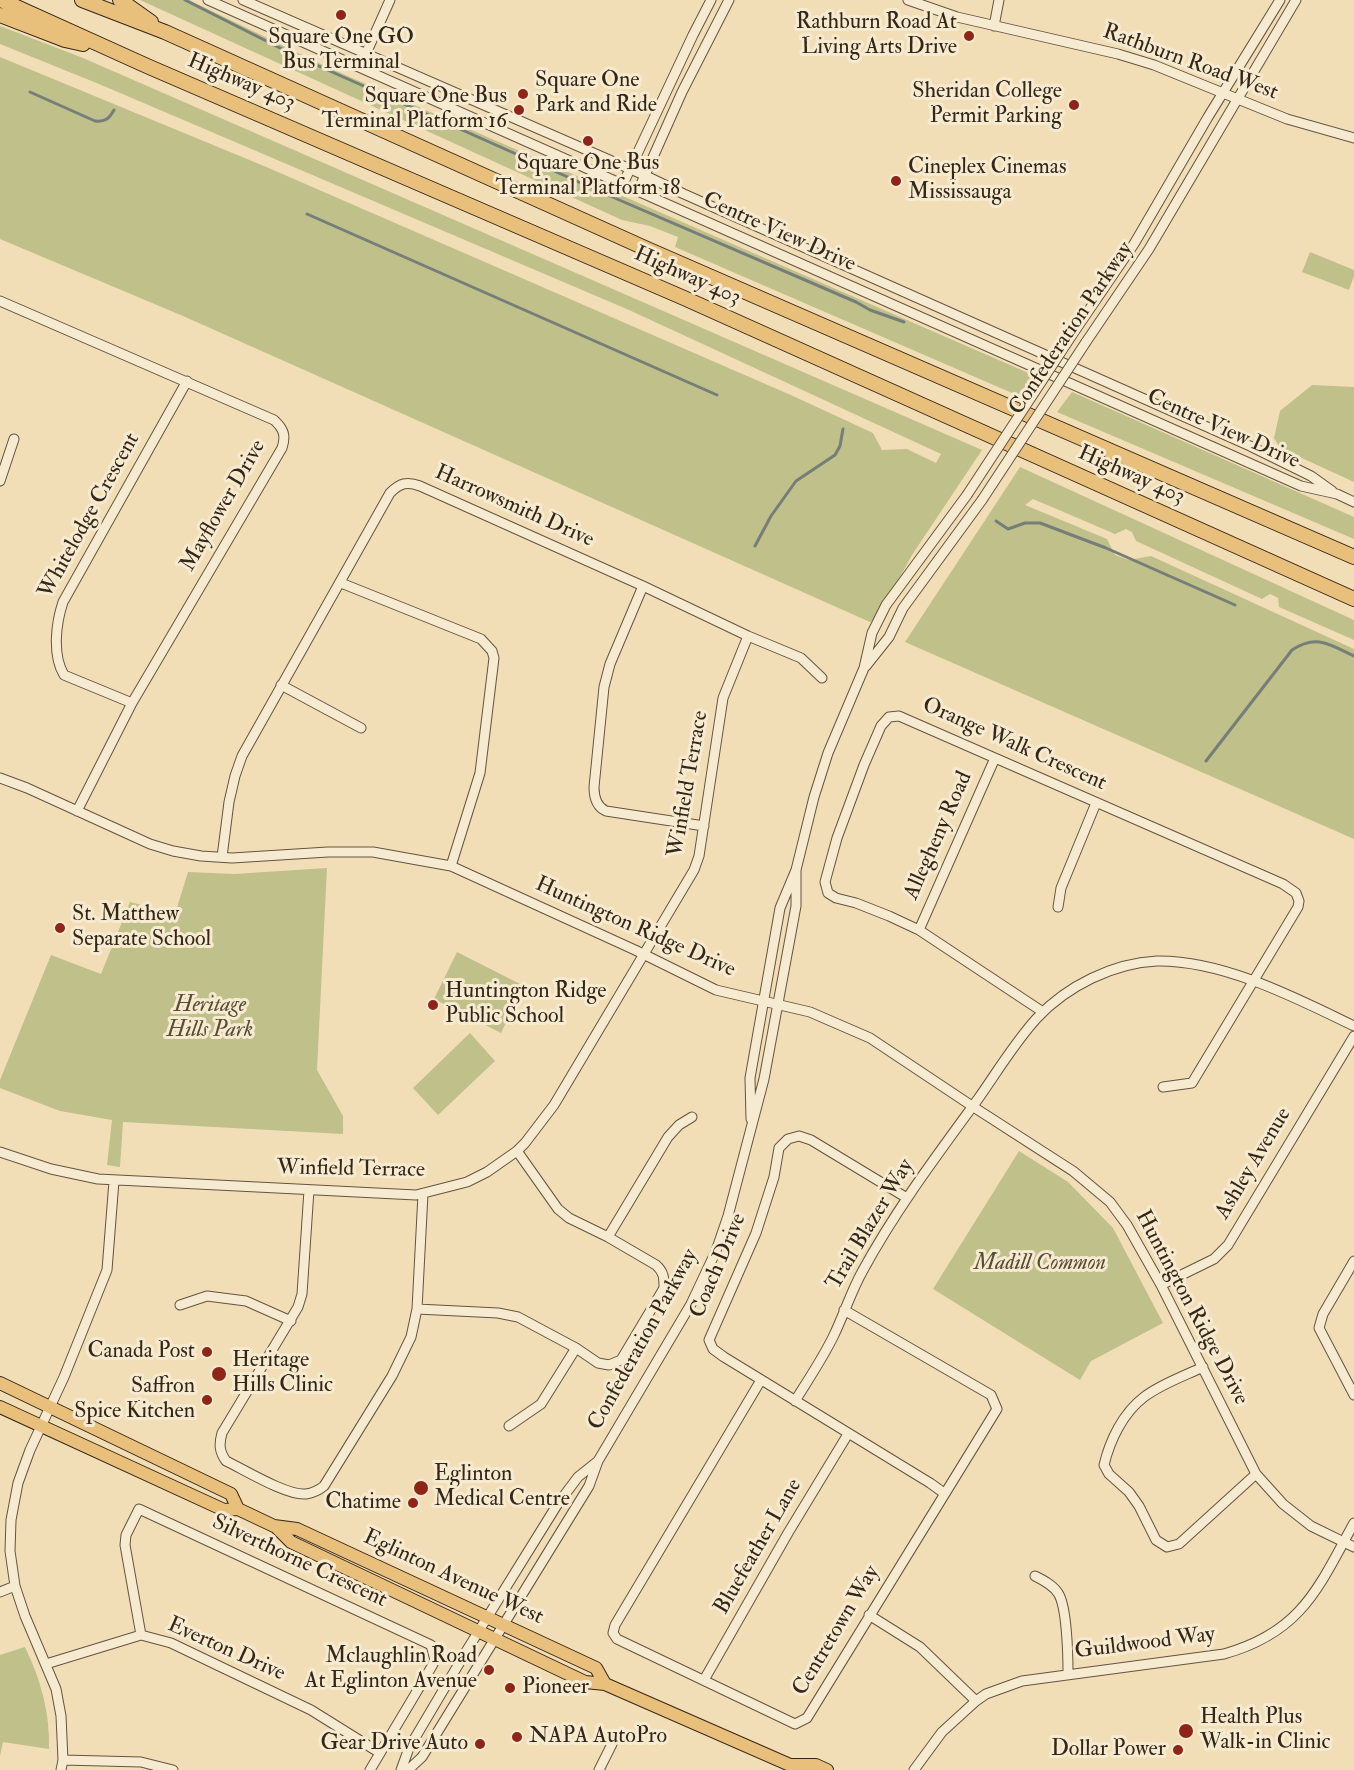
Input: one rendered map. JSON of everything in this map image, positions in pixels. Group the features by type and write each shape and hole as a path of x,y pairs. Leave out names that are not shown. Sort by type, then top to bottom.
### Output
{"highway":[{"name":"Highway 403","path":"1,0 684,298 1354,599"},
{"name":"Highway 403","path":"82,0 165,32 657,253 1354,557"},
{"path":"120,0 165,32"},
{"path":"0,15 65,40 117,52"},
{"path":"1295,574 1354,604"}],"main road":[{"name":"Eglinton Avenue West","path":"0,1383 231,1494 238,1509"},
{"name":"Eglinton Avenue West","path":"0,1407 225,1510 238,1509 274,1526 297,1529 596,1668 605,1684"},
{"name":"Eglinton Avenue West","path":"274,1526 291,1542 585,1682 605,1684 792,1767 816,1765 827,1770"}],"street":[{"name":"Centre View Drive","path":"208,0 1301,486 1337,494"},
{"name":"Centre View Drive","path":"243,0 644,175 1250,446 1311,476 1337,494 1354,502"},
{"path":"360,67 390,0"},
{"path":"623,184 711,0"},
{"path":"638,191 682,92 729,0"},
{"name":"Rathburn Road West","path":"908,0 957,17 1118,54 1154,65 1222,94 1317,129 1354,138"},
{"path":"994,26 999,0"},
{"name":"Confederation Parkway","path":"751,1134 750,1078 780,908 796,870 814,797 828,753 864,668 872,633 886,605 967,495 1134,244 1280,0"},
{"name":"Confederation Parkway","path":"864,668 889,637 903,608 982,500 1149,249 1296,0"},
{"name":"Mayflower Drive","path":"0,301 274,420 284,432 285,439 282,448 132,703 76,811"},
{"name":"Whitelodge Crescent","path":"132,703 64,675 58,666 57,621 63,602 187,381"},
{"path":"0,481 14,439"},
{"name":"Harrowsmith Drive","path":"222,857 235,776 249,741 341,584 390,493 403,483 411,482 801,658 822,678"},
{"path":"341,584 481,639 492,651 494,658 480,773 451,866"},
{"path":"643,586 610,664 604,687 594,787 595,798 600,808 606,811 704,826"},
{"name":"Winfield Terrace","path":"0,1152 51,1170 114,1181 309,1191 423,1194 467,1182 487,1172 517,1151 554,1105 694,870 699,856 723,698 748,636"},
{"path":"281,685 361,728"},
{"name":"Orange Walk Crescent","path":"1043,1012 919,930 828,893 825,882 837,838 864,765 881,726 889,717 899,716 1283,884 1296,893 1299,901 1298,907 1252,982"},
{"name":"Allegheny Road","path":"919,930 995,758"},
{"name":"Huntington Ridge Drive","path":"0,778 150,844 199,855 222,857 373,852 451,866 716,990 810,1012 870,1038 972,1107 1073,1171 1110,1202 1127,1225 1161,1285 1256,1474 1283,1504 1311,1526 1354,1548"},
{"path":"1058,907 1061,888 1096,804"},
{"name":"Confederation Parkway","path":"408,1770 422,1756 590,1486 598,1461 691,1304 704,1277 728,1216 764,1079 796,906 796,870"},
{"path":"972,1107 1043,1012 1089,979 1120,967 1156,961 1186,962 1219,968 1309,1004 1354,1026"},
{"path":"1163,1087 1192,1083 1252,982"},
{"name":"Ashley Avenue","path":"1161,1285 1214,1259 1228,1245 1354,1036"},
{"name":"Trail Blazer Way","path":"795,1401 834,1335 862,1272 907,1198 972,1107"},
{"path":"608,1237 668,1137 679,1125 692,1117"},
{"name":"Coach Drive","path":"907,1198 811,1140 799,1136 788,1139 779,1148 774,1177 756,1233 709,1341 713,1349 944,1493"},
{"path":"417,1309 498,1313 518,1317 576,1347 598,1363 609,1365 621,1360 664,1288 662,1270 608,1237 569,1218 558,1209 517,1151"},
{"path":"114,1181 107,1270 18,1483 11,1513 9,1543 15,1586 25,1616 56,1689 61,1716 62,1765 141,1762 172,1770"},
{"path":"309,1191 302,1294 298,1307 222,1433 219,1448 226,1461 291,1492 306,1494 324,1486 392,1376 411,1337 417,1309 423,1194"},
{"path":"1354,1262 1323,1314 1319,1328 1354,1395"},
{"path":"180,1305 207,1296 246,1301 291,1321"},
{"name":"Centretown Way","path":"761,1380 615,1625 613,1633 617,1639 795,1724 807,1718 997,1409 994,1401 986,1392 844,1310"},
{"path":"509,1426 541,1404 576,1347"},
{"path":"1203,1367 1145,1396 1131,1410 1109,1445 1104,1465 1109,1474 1129,1492 1139,1506 1156,1539 1167,1547 1179,1544 1256,1474"},
{"name":"Bluefeather Lane","path":"704,1680 788,1533 849,1434"},
{"name":"Confederation Parkway","path":"401,1770 409,1748 557,1505 578,1477 598,1461"},
{"name":"Silverthorne Crescent","path":"141,1635 125,1545 126,1535 140,1509 431,1645 435,1659 432,1666 370,1770"},
{"name":"Guildwood Way","path":"914,1770 942,1732 986,1694 1022,1681 1068,1673 1200,1658 1224,1654 1255,1644 1278,1630 1311,1600 1354,1523"},
{"path":"1035,1576 1058,1593 1063,1607 1068,1673"},
{"path":"0,1592 15,1586"},
{"path":"869,1615 920,1647 976,1701"},
{"name":"Everton Drive","path":"46,1664 141,1635 171,1643 311,1710 380,1752"},
{"path":"599,1770 612,1744"}],"green space":[{"path":"140,0 189,0 327,67 1033,375 1019,396 675,247 678,237 650,226 622,220"},
{"path":"0,26 83,58 982,450 912,555 877,619 870,622 183,316 0,239 0,57 264,166 793,396 873,433 882,450 907,449 936,463 941,454 629,310 0,44"},
{"path":"1310,252 1354,270 1349,290 1302,272"},
{"path":"1312,385 1354,387 1354,482 1280,448 1274,438 1280,411"},
{"path":"1072,392 1354,517 1354,539 1057,412"},
{"path":"1020,467 1354,620 1354,640 1279,607 1278,598 1270,594 1262,599 1136,541 1132,532 1126,529 1115,534 1033,499 1025,505 1107,539 1115,555 1129,560 1151,556 1354,649 1354,839 905,642"},
{"name":"Heritage Hills Park","path":"327,868 317,1070 343,1116 343,1134 123,1122 120,1167 107,1165 112,1120 60,1111 0,1088 0,1080 51,955 101,974 130,902 175,914 188,872 234,874"},
{"path":"457,952 524,986 501,1033 434,999"},
{"path":"470,1033 495,1061 438,1115 413,1088"},
{"name":"Madill Common","path":"1019,1151 1068,1182 1113,1228 1163,1323 1091,1361 1080,1380 933,1289"},
{"path":"25,1647 36,1672 43,1697 48,1723 49,1749 3,1742 0,1756 0,1655"}],"waterway":[{"path":"185,0 294,55 870,310 904,322"},
{"path":"30,92 95,121 106,119 114,110"},
{"path":"307,214 717,395"},
{"path":"755,546 771,516 796,481 835,455 840,446 843,429"},
{"path":"996,521 1008,529 1025,523 1040,523 1106,548 1235,605"},
{"path":"1206,761 1292,650 1308,642 1323,642 1354,656"}],"place":[{"name":"Square One GO Bus Terminal","path":"341,15"},
{"name":"Rathburn Road At Living Arts Drive","path":"969,36"},
{"name":"Square One Park and Ride","path":"523,94"},
{"name":"Sheridan College Permit Parking","path":"1074,105"},
{"name":"Square One Bus Terminal Platform 16","path":"519,110"},
{"name":"Square One Bus Terminal Platform 18","path":"588,141"},
{"name":"Cineplex Cinemas Mississauga","path":"896,181"},
{"name":"St. Matthew Separate School","path":"60,928"},
{"name":"Huntington Ridge Public School","path":"433,1005"},
{"name":"Canada Post","path":"207,1352"},
{"name":"Heritage Hills Clinic","path":"219,1374"},
{"name":"Saffron Spice Kitchen","path":"207,1400"},
{"name":"Eglinton Medical Centre","path":"421,1488"},
{"name":"Chatime","path":"413,1503"},
{"name":"Mclaughlin Road At Eglinton Avenue","path":"489,1670"},
{"name":"Pioneer","path":"510,1688"},
{"name":"Health Plus Walk-in Clinic","path":"1186,1731"},
{"name":"NAPA AutoPro","path":"517,1737"},
{"name":"Gear Drive Auto","path":"480,1744"},
{"name":"Dollar Power","path":"1178,1750"}]}
